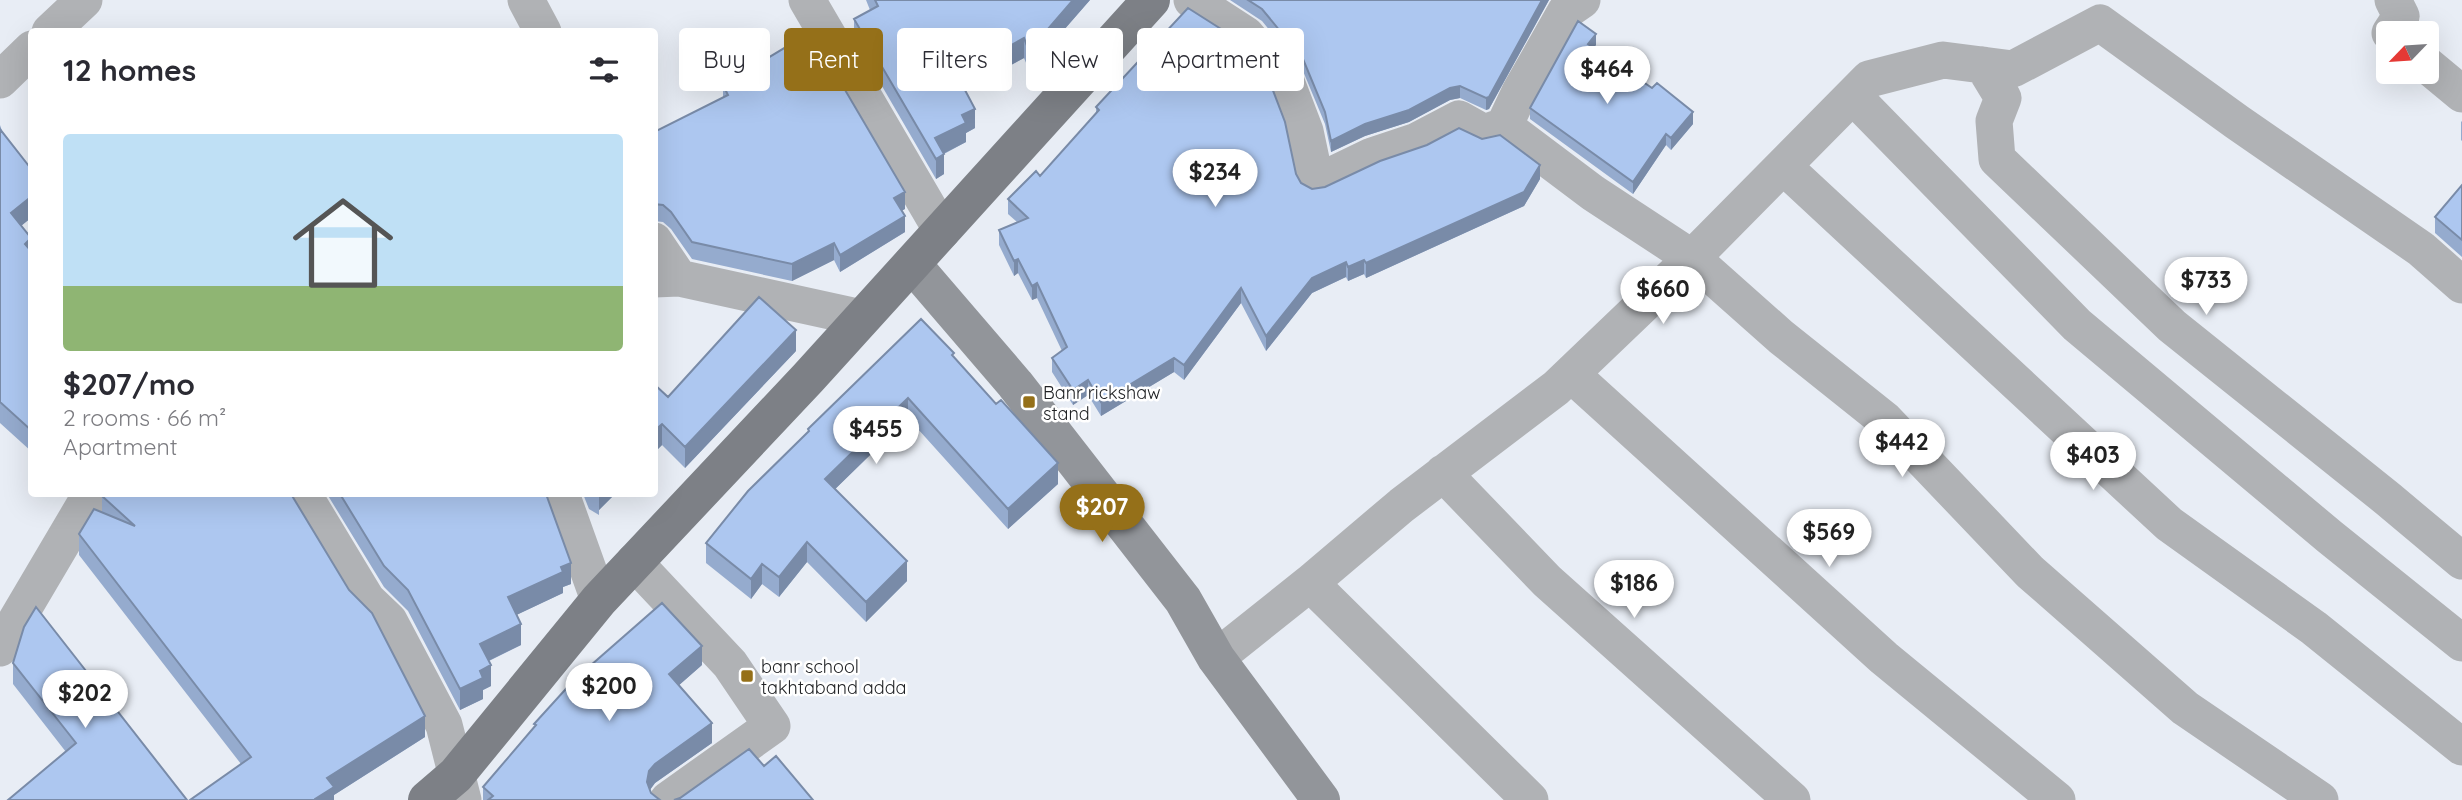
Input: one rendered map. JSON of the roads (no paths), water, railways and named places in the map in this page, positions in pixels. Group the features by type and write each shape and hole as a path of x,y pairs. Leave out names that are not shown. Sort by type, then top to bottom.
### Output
{"main road":[{"path":"426,800 460,788 599,600 912,264 1151,0"},
{"path":"912,264 1015,384 1184,600 1216,658 1321,800"}],"street":[{"path":"54,28 84,0"},
{"path":"527,0 541,28"},
{"path":"807,0 942,231"},
{"path":"1192,0 1245,35 1287,84 1305,131 1316,183 1372,156 1417,141 1459,119 1484,133 1504,126 1566,11 1582,0"},
{"path":"2393,0 2401,16 2398,21"},
{"path":"1216,658 1402,505 1556,388 1692,258 1869,79 1943,60 2013,69 2100,23 2420,249 2462,285"},
{"path":"0,80 28,53"},
{"path":"1983,65 2003,97 1994,121 1997,159 2172,326 2462,561"},
{"path":"2440,76 2462,94"},
{"path":"1853,96 2077,326 2462,643"},
{"path":"1504,126 1593,193 1692,258 1781,337 1885,419 2030,572 2185,708 2320,800"},
{"path":"1783,166 2169,524 2314,628 2462,747"},
{"path":"658,253 667,279 862,318"},
{"path":"1571,374 1884,658 2057,800"},
{"path":"1443,474 1547,581 1792,800"},
{"path":"0,648 89,497"},
{"path":"305,497 367,600 389,621 444,725 460,788"},
{"path":"562,497 599,600"},
{"path":"634,562 730,664 772,726 668,800"},
{"path":"1310,583 1530,800"}],"place":[{"name":"Banr rickshaw stand","path":"1029,402"},
{"name":"banr school takhtaband adda","path":"747,676"}]}
